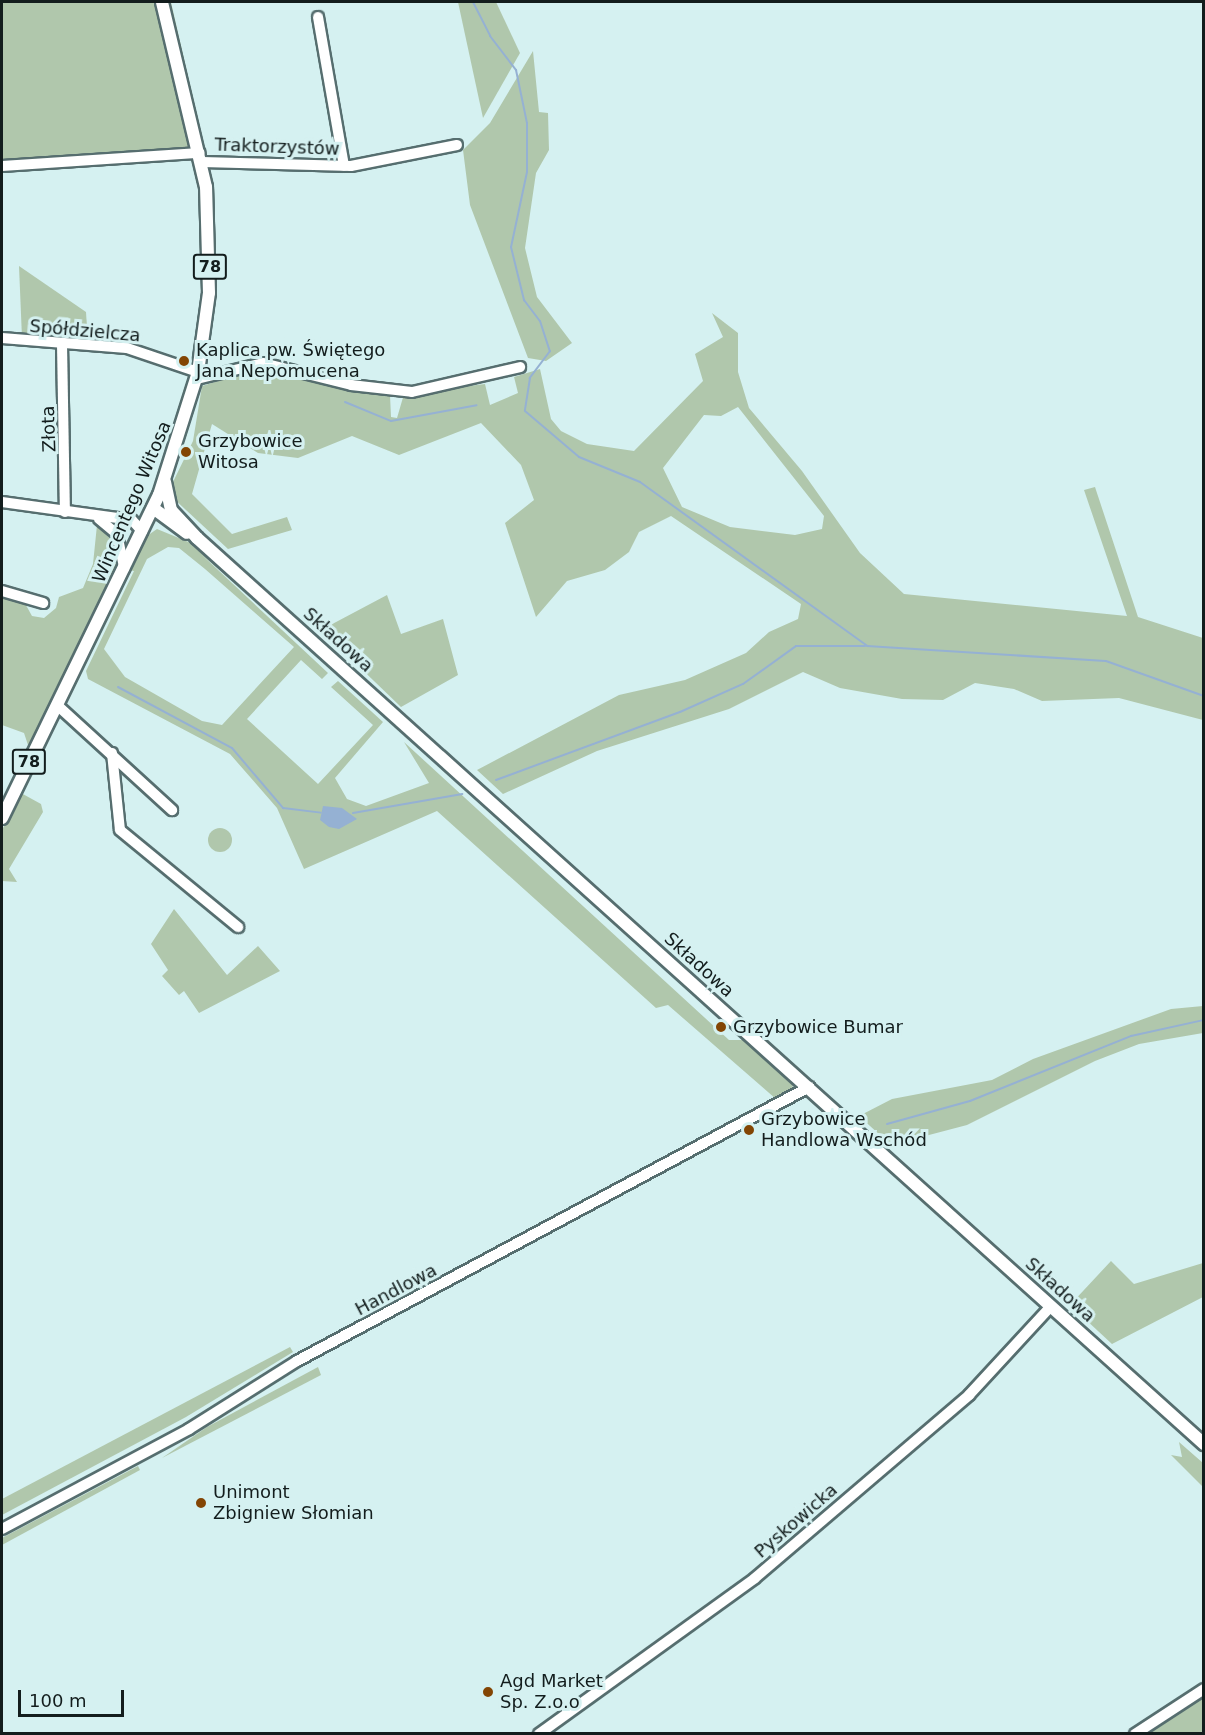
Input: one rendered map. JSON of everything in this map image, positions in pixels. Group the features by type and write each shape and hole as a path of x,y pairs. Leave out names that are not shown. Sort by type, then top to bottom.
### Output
{"main road":[{"name":"Wincentego Witosa","path":"2,818 165,482 198,375 210,269 201,158 162,2"},
{"name":"Składowa","path":"165,482 168,506 178,524"},
{"name":"Składowa","path":"153,508 197,538 1203,1444"},
{"path":"136,543 155,526 178,524"}],"street":[{"path":"318,17 344,166"},
{"name":"Traktorzystów","path":"2,166 201,158 344,166 457,145"},
{"name":"Spółdzielcza","path":"2,339 127,348 198,375"},
{"name":"Złota","path":"62,344 65,512"},
{"path":"198,375 258,363 405,392 520,367"},
{"path":"2,502 93,517 127,519 140,523 142,531"},
{"path":"127,519 153,508"},
{"path":"93,517 110,525 119,538 123,571"},
{"path":"119,538 136,543"},
{"path":"2,591 43,603"},
{"path":"57,705 172,810"},
{"path":"112,753 120,830 238,927"},
{"name":"Handlowa","path":"2,1529 189,1429 297,1361 798,1098 808,1087"},
{"name":"Pyskowicka","path":"539,1734 755,1578 969,1395 1051,1306"},
{"path":"1135,1734 1203,1689"}],"green space":[{"path":"2,2 157,2 192,152 2,163"},
{"path":"166,2 171,2 206,155 202,142"},
{"path":"458,2 496,2 520,53 483,118"},
{"path":"533,51 539,112 548,113 549,150 536,173 525,248 537,297 572,343 546,361 528,358 470,205 463,150 490,123"},
{"path":"19,266 86,312 88,342 22,338"},
{"path":"712,313 738,333 738,372 749,408 802,471 860,553 904,594 1127,616 1084,490 1095,487 1138,617 1203,638 1203,720 1119,698 1042,701 1014,689 975,683 943,700 902,699 840,688 803,672 729,709 597,751 503,794 477,770 619,695 685,680 746,653 769,632 798,619 801,604 671,516 639,532 629,552 605,570 567,581 536,617 505,523 534,500 521,465 481,423 399,455 352,436 298,458 258,453 212,424 192,494 232,534 287,517 292,530 228,549 172,497 171,486 193,441 202,386 266,366 390,395 391,417 397,418 404,394 485,384 490,405 518,393 514,377 540,369 551,419 561,431 587,444 634,451 703,381 695,354 723,337","holes":["738,407 824,516 822,529 795,535 730,527 682,507 663,468 704,415 721,416"]},
{"path":"97,525 115,544 118,572 30,751 24,733 2,725 2,598 22,598 32,616 44,618 56,608 59,597 83,588 93,564"},
{"path":"157,529 203,548 332,667 201,554 328,673 322,679 301,660 247,719 318,784 373,725 331,687 338,681 383,722 335,778 347,799 366,806 429,783 404,742 729,1040 747,1040 793,1083 792,1091 776,1099 668,1005 656,1008 437,811 304,869 277,808 230,754 88,679 86,671 134,571 128,570 144,538","holes":["168,547 179,548 294,647 222,725 202,721 125,677 104,649 147,559"]},
{"path":"387,595 401,634 443,619 458,675 401,707 321,630"},
{"path":"21,793 41,804 43,812 9,869 17,882 2,881 2,830"},
{"path":"220,828 229,831 232,840 229,849 220,852 211,849 208,840 211,831"},
{"path":"174,909 227,975 258,946 280,971 199,1013 184,991 179,995 162,976 168,970 151,944"},
{"path":"1203,1006 1203,1033 1139,1044 1095,1061 967,1125 891,1145 859,1116 892,1099 992,1080 1033,1059 1171,1009"},
{"path":"1111,1261 1134,1284 1203,1263 1203,1297 1112,1344 1070,1305"},
{"path":"290,1347 293,1352 186,1417 2,1515 2,1499"},
{"path":"318,1367 321,1375 162,1458 207,1427"},
{"path":"1179,1442 1203,1463 1203,1487 1171,1455 1182,1457"},
{"path":"138,1466 140,1470 2,1545 2,1538"},
{"path":"1203,1693 1203,1733 1142,1733"}],"water":[{"path":"323,806 342,808 357,819 339,829 329,827 320,820"}],"waterway":[{"path":"473,2 490,36 516,70 527,123 527,172 511,247 524,300 540,321 550,351 530,378 525,411 579,457 640,482 867,646 1106,661 1204,696"},
{"path":"345,402 391,421 477,405"},
{"path":"496,780 680,712 743,684 796,646 865,646"},
{"path":"118,687 232,748 283,808 321,813"},
{"path":"353,813 462,794"},
{"path":"887,1124 970,1101 1131,1036 1204,1020"}],"place":[{"name":"Kaplica pw. Świętego Jana Nepomucena","path":"184,361"},
{"name":"Grzybowice Witosa","path":"186,452"},
{"name":"Grzybowice Bumar","path":"721,1027"},
{"name":"Grzybowice Handlowa Wschód","path":"749,1130"},
{"name":"Unimont Zbigniew Słomian","path":"201,1503"},
{"name":"Agd Market Sp. Z.o.o","path":"488,1692"}]}
